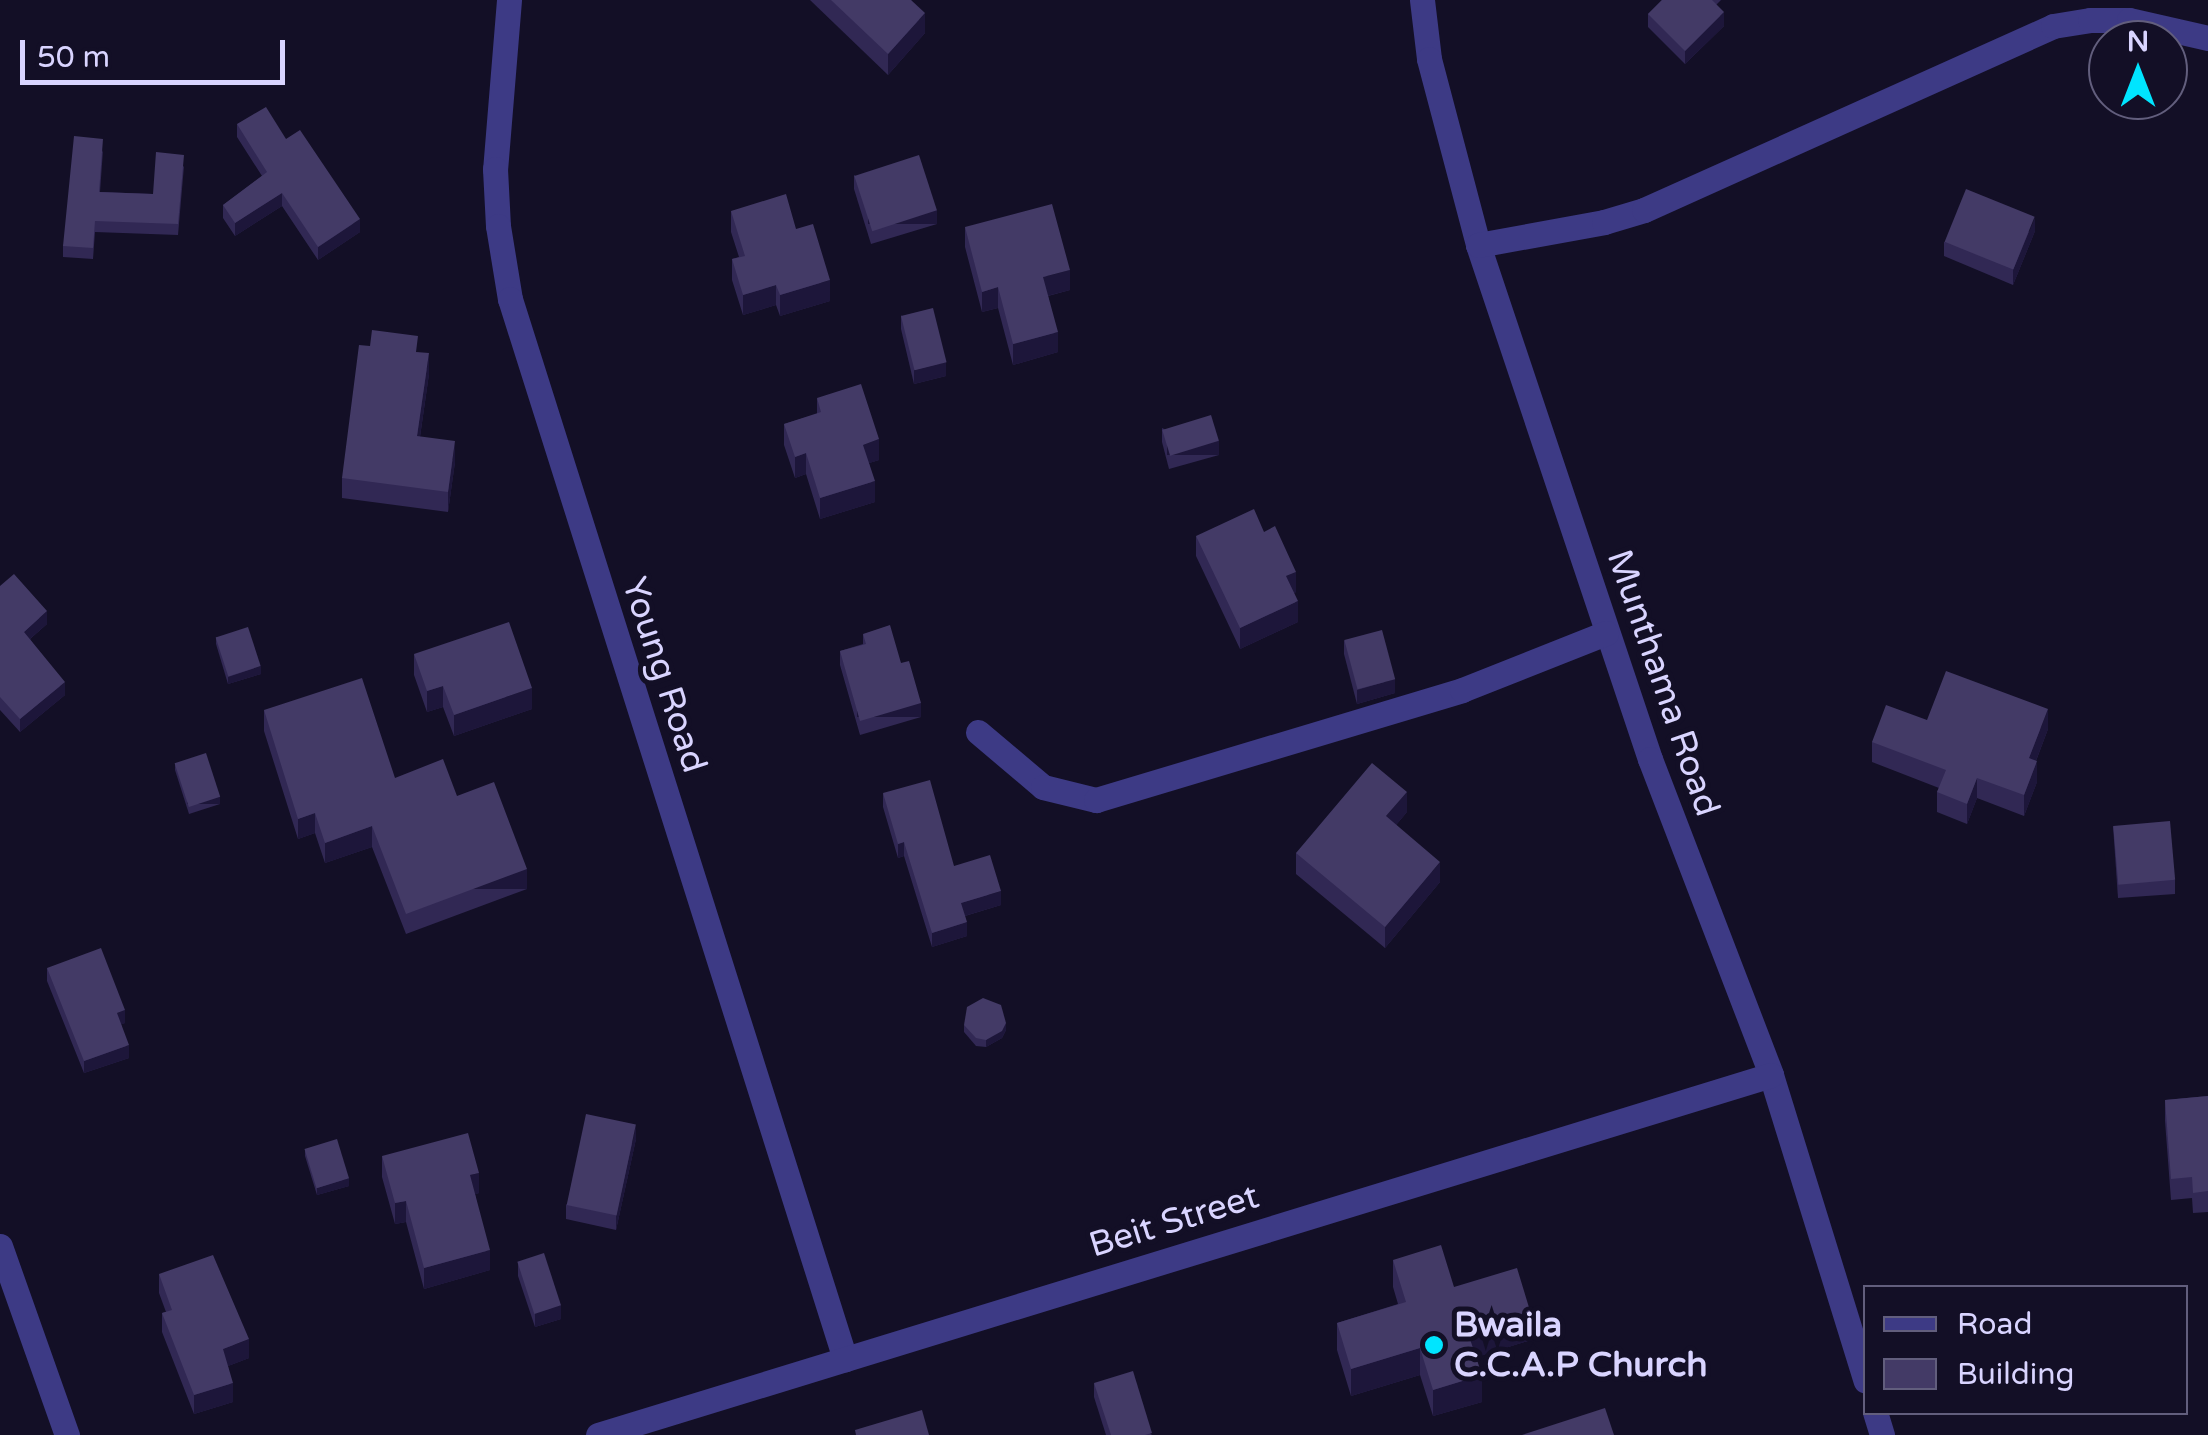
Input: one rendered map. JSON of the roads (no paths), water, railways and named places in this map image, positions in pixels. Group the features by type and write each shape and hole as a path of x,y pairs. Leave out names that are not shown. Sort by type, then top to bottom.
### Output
{"street":[{"name":"Young Road","path":"509,0 496,169 498,226 510,299 845,1359"},
{"name":"Munthama Road","path":"1422,0 1429,59 1478,245 1650,759 1771,1075 1863,1370"},
{"path":"2053,26 2083,0"},
{"path":"1478,245 1604,222 1644,210 2053,26 2090,20 2130,20 2208,38"},
{"path":"978,732 1042,786 1096,800 1462,690 1606,633"},
{"name":"Beit Street","path":"598,1435 1771,1075"},
{"path":"0,1246 67,1435"}],"place":[{"name":"Bwaila C.C.A.P Church","path":"1434,1345"}]}
